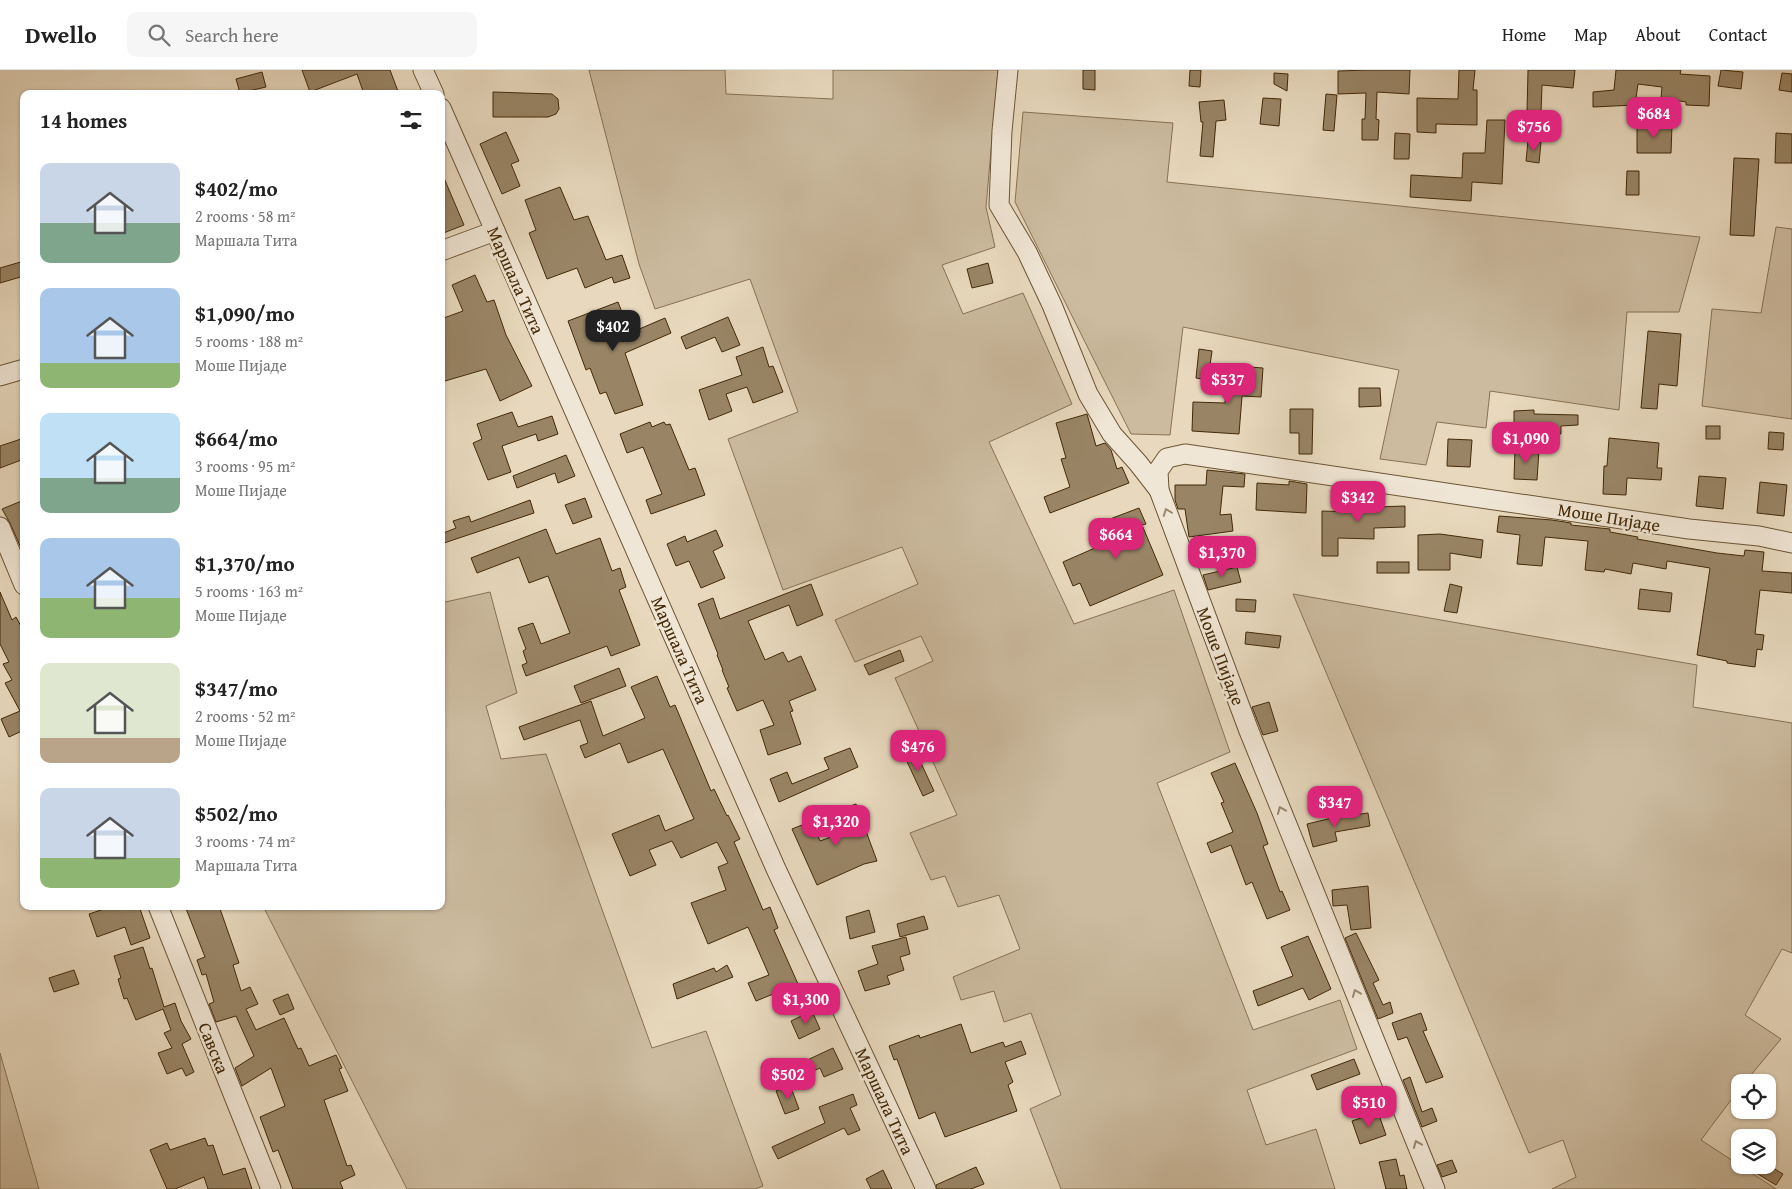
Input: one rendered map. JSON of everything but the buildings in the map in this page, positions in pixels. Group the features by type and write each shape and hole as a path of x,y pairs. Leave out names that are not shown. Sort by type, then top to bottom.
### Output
{"street":[{"path":"422,70 432,90"},
{"path":"1008,70 998,205 1027,252 1052,305 1088,394 1112,434 1159,490"},
{"name":"Маршала Тита","path":"445,117 772,860 926,1189"},
{"path":"445,250 495,231"},
{"path":"0,376 20,370"},
{"name":"Моше Пијаде","path":"1435,1189 1249,731 1159,490 1158,471 1167,458 1185,454 1688,529 1759,536 1792,543"},
{"path":"0,527 20,575"},
{"name":"Савска","path":"160,910 270,1189"}],"shaded area":[{"path":"589,70 725,70 726,94 833,99 833,70 998,70 986,207 995,247 942,265 963,314 1023,293 1072,404 989,442 1074,624 1174,590 1230,752 1157,783 1253,1030 1340,1000 1357,1049 1247,1090 1266,1145 1316,1129 1335,1189 1061,1189 1030,1109 1061,1095 1031,1013 1004,1022 994,991 961,1000 953,977 1020,949 999,895 958,907 945,876 931,880 910,833 957,815 895,678 933,661 921,636 855,662 835,620 918,584 902,547 783,590 728,439 798,412 750,279 655,309 639,264"},
{"path":"1023,112 1173,123 1167,182 1700,237 1679,312 1627,312 1619,410 1490,391 1486,428 1437,422 1426,465 1380,459 1399,370 1183,327 1170,435 1131,434 1015,202"},
{"path":"1776,227 1792,229 1792,419 1702,406 1712,309 1761,313"},
{"path":"490,592 517,693 486,706 501,759 546,754 652,1048 706,1031 763,1186 755,1189 407,1189 265,910 445,910 445,602"},
{"path":"1293,594 1697,665 1693,707 1792,723 1792,953 1782,949 1745,1015 1781,1039 1752,1074 1731,1074 1731,1100 1701,1140 1731,1160 1731,1174 1753,1174 1776,1189 1552,1189 1576,1177 1563,1140 1529,1153"},
{"path":"0,1053 39,1189 0,1189"}]}
